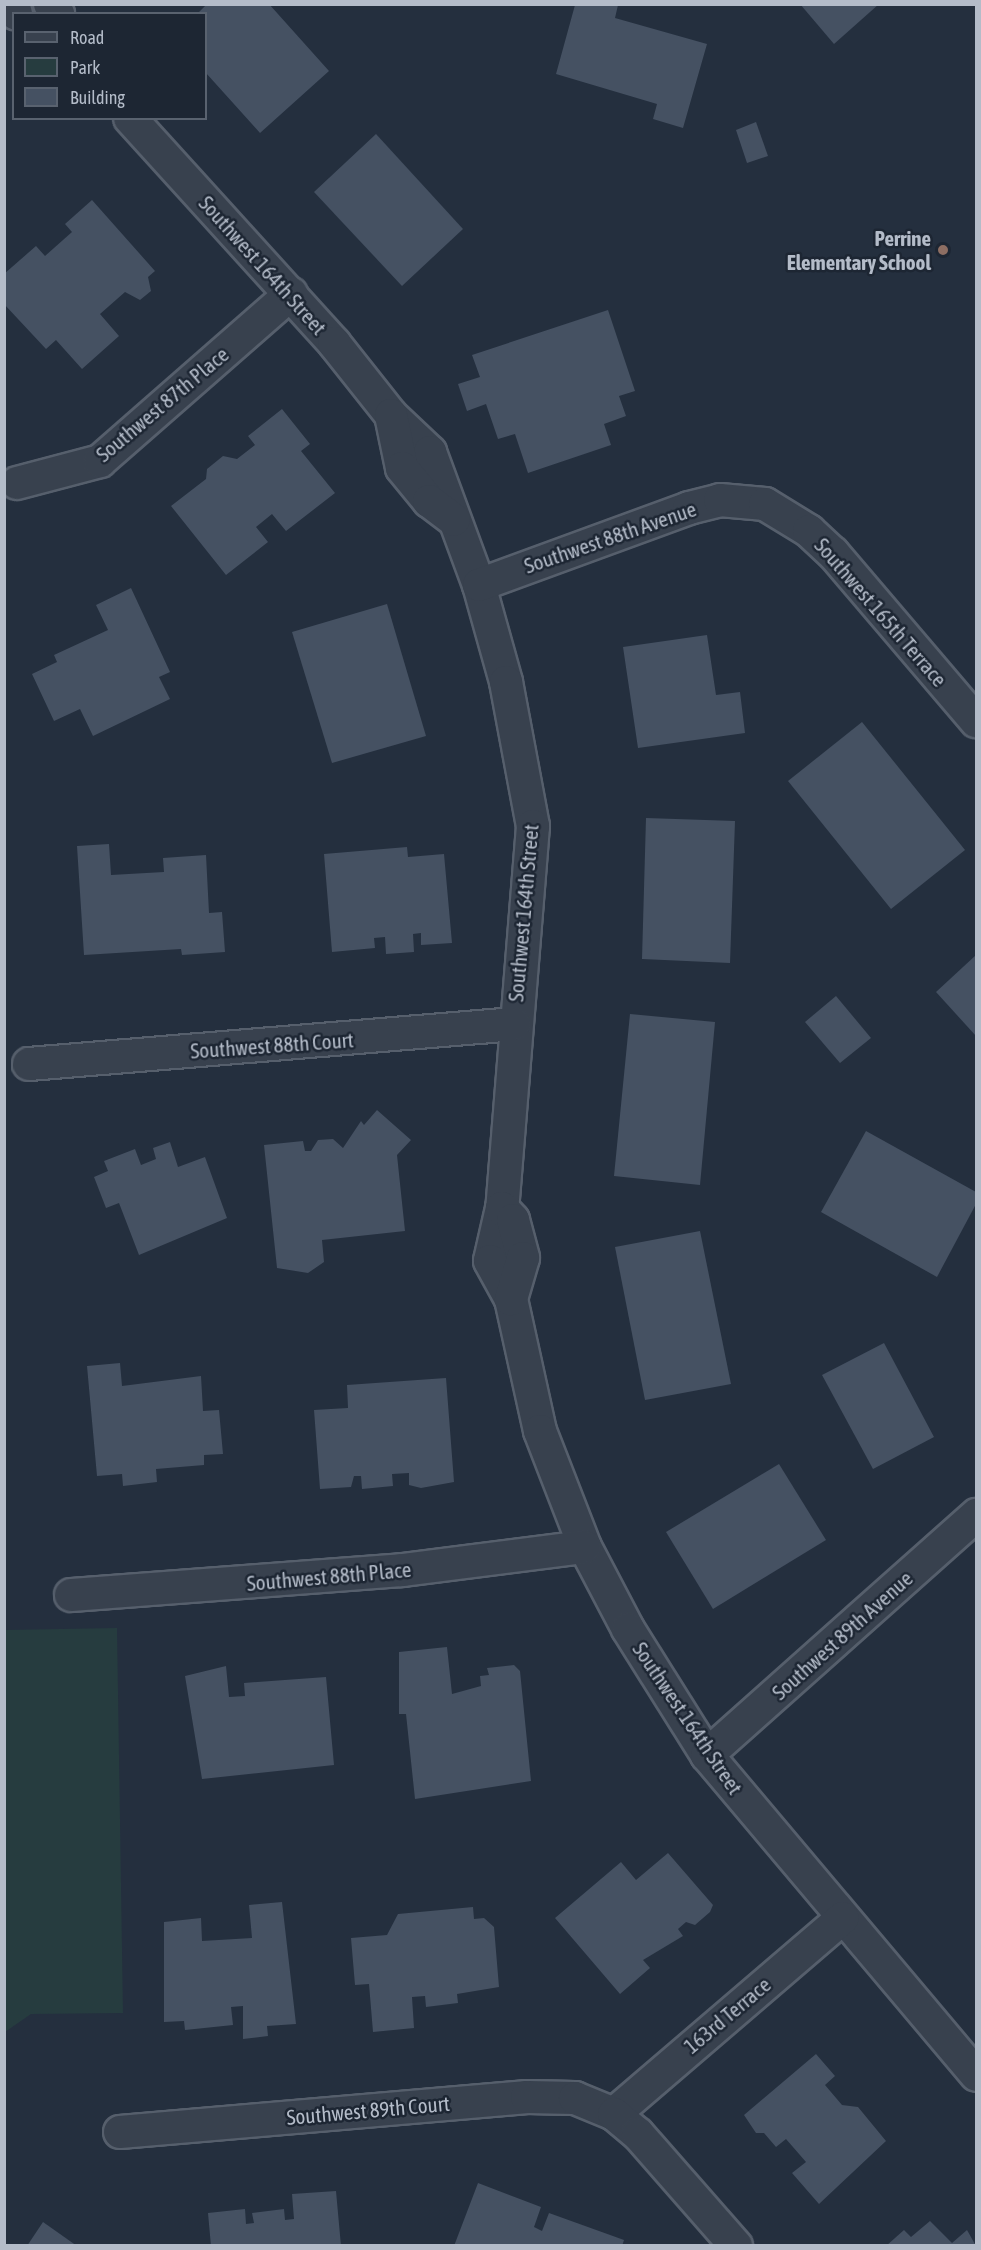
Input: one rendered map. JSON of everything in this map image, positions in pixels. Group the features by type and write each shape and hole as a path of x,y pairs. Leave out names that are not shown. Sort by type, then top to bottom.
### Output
{"street":[{"name":"Southwest 164th Street","path":"132,120 291,294 391,415 402,468 429,501 454,520 479,585 506,682 533,826 514,1024 502,1208 513,1220 523,1258 511,1299 540,1431 585,1547 628,1629 707,1755 976,2076"},
{"name":"Southwest 87th Place","path":"17,483 100,461 291,294"},
{"name":"Southwest 88th Avenue","path":"479,585 689,508 744,500"},
{"name":"Southwest 165th Terrace","path":"744,500 785,513 833,553 976,722"},
{"name":"Southwest 88th Court","path":"29,1064 514,1024"},
{"name":"Southwest 89th Avenue","path":"707,1755 976,1515"},
{"name":"Southwest 88th Place","path":"71,1595 402,1570 585,1547"},
{"name":"163rd Terrace","path":"614,2114 843,1918"},
{"name":"Southwest 89th Court","path":"120,2132 551,2095 575,2098 614,2114"},
{"path":"614,2114 736,2246"}],"green space":[{"path":"117,1628 123,2013 31,2014 5,2032 5,1630"}],"building":[{"path":"207,4 269,4 329,71 260,133 207,74 207,12 199,12"},
{"path":"800,4 879,4 834,44"},
{"path":"575,5 618,5 615,18 707,44 683,128 653,119 657,104 556,74"},
{"path":"756,122 768,156 747,163 736,130"},
{"path":"376,134 463,229 402,286 314,192"},
{"path":"92,200 155,271 148,277 151,291 140,300 125,292 100,314 119,336 82,369 56,340 46,349 4,304 4,274 36,246 45,256 72,232 65,224"},
{"path":"608,310 635,391 619,396 626,416 604,424 611,445 528,473 515,434 498,439 486,404 467,411 458,384 480,377 472,355"},
{"path":"282,409 310,444 301,451 335,493 286,531 272,514 256,527 268,542 226,575 171,506 206,479 207,469 223,456 237,459 255,445 248,436"},
{"path":"131,588 170,672 159,677 170,699 93,736 80,709 54,721 32,674 57,662 54,655 108,630 96,605"},
{"path":"387,604 426,736 332,763 292,632"},
{"path":"707,635 716,695 740,692 745,733 638,748 623,647"},
{"path":"862,722 965,850 891,909 788,781"},
{"path":"646,818 735,821 730,963 642,959"},
{"path":"109,844 111,875 164,872 163,858 206,855 209,913 222,912 225,952 182,955 181,949 84,955 77,846"},
{"path":"407,847 408,857 444,854 452,943 421,945 421,933 413,934 414,952 386,954 385,937 374,938 375,948 332,952 324,854"},
{"path":"976,955 976,1036 936,992"},
{"path":"836,996 871,1038 840,1063 805,1022"},
{"path":"630,1014 715,1022 700,1185 614,1176"},
{"path":"377,1110 411,1140 397,1155 405,1231 322,1240 324,1262 308,1273 277,1268 264,1145 303,1141 305,1151 311,1151 318,1140 333,1139 343,1148 361,1121 364,1125"},
{"path":"866,1131 976,1192 976,1204 937,1277 821,1212"},
{"path":"170,1142 178,1167 205,1157 227,1218 139,1255 119,1203 106,1208 94,1177 108,1171 104,1161 135,1149 141,1165 156,1159 153,1148"},
{"path":"700,1231 731,1384 645,1400 615,1247"},
{"path":"884,1343 934,1437 873,1469 822,1375"},
{"path":"120,1363 122,1386 201,1376 203,1411 219,1410 223,1454 204,1455 204,1465 156,1469 157,1482 123,1486 122,1474 97,1476 87,1366"},
{"path":"446,1378 454,1482 421,1488 409,1485 409,1473 392,1474 393,1486 362,1489 361,1476 354,1476 351,1487 320,1489 314,1410 348,1408 347,1385"},
{"path":"779,1464 826,1540 713,1609 666,1532"},
{"path":"447,1647 452,1694 481,1686 480,1676 489,1675 487,1668 514,1665 520,1671 531,1781 415,1799 406,1714 399,1714 399,1652"},
{"path":"226,1666 229,1697 245,1696 244,1683 326,1677 334,1765 202,1779 185,1676"},
{"path":"668,1853 713,1905 710,1912 695,1925 686,1922 678,1929 683,1936 643,1960 650,1968 620,1994 555,1918 621,1862 636,1880"},
{"path":"282,1902 296,2024 267,2026 268,2036 243,2039 243,2006 231,2007 233,2025 185,2030 184,2021 164,2022 164,1922 201,1918 202,1941 252,1938 249,1905"},
{"path":"473,1907 474,1919 484,1918 494,1927 499,1987 457,1994 458,2003 426,2007 425,1996 412,1997 414,2028 373,2032 369,1984 355,1985 351,1938 387,1935 398,1914"},
{"path":"816,2054 835,2076 825,2085 842,2105 858,2107 886,2141 819,2204 792,2173 806,2162 786,2139 776,2147 764,2133 756,2133 744,2115"},
{"path":"478,2183 541,2207 534,2227 542,2231 549,2213 624,2240 622,2246 454,2246"},
{"path":"336,2191 341,2246 211,2246 208,2213 245,2209 246,2224 254,2223 252,2213 284,2209 285,2220 294,2219 292,2194"},
{"path":"930,2221 952,2243 967,2230 976,2246 886,2246 904,2230 911,2237"},
{"path":"43,2222 77,2246 27,2246"}],"place":[{"name":"Perrine Elementary School","path":"943,250"}]}
